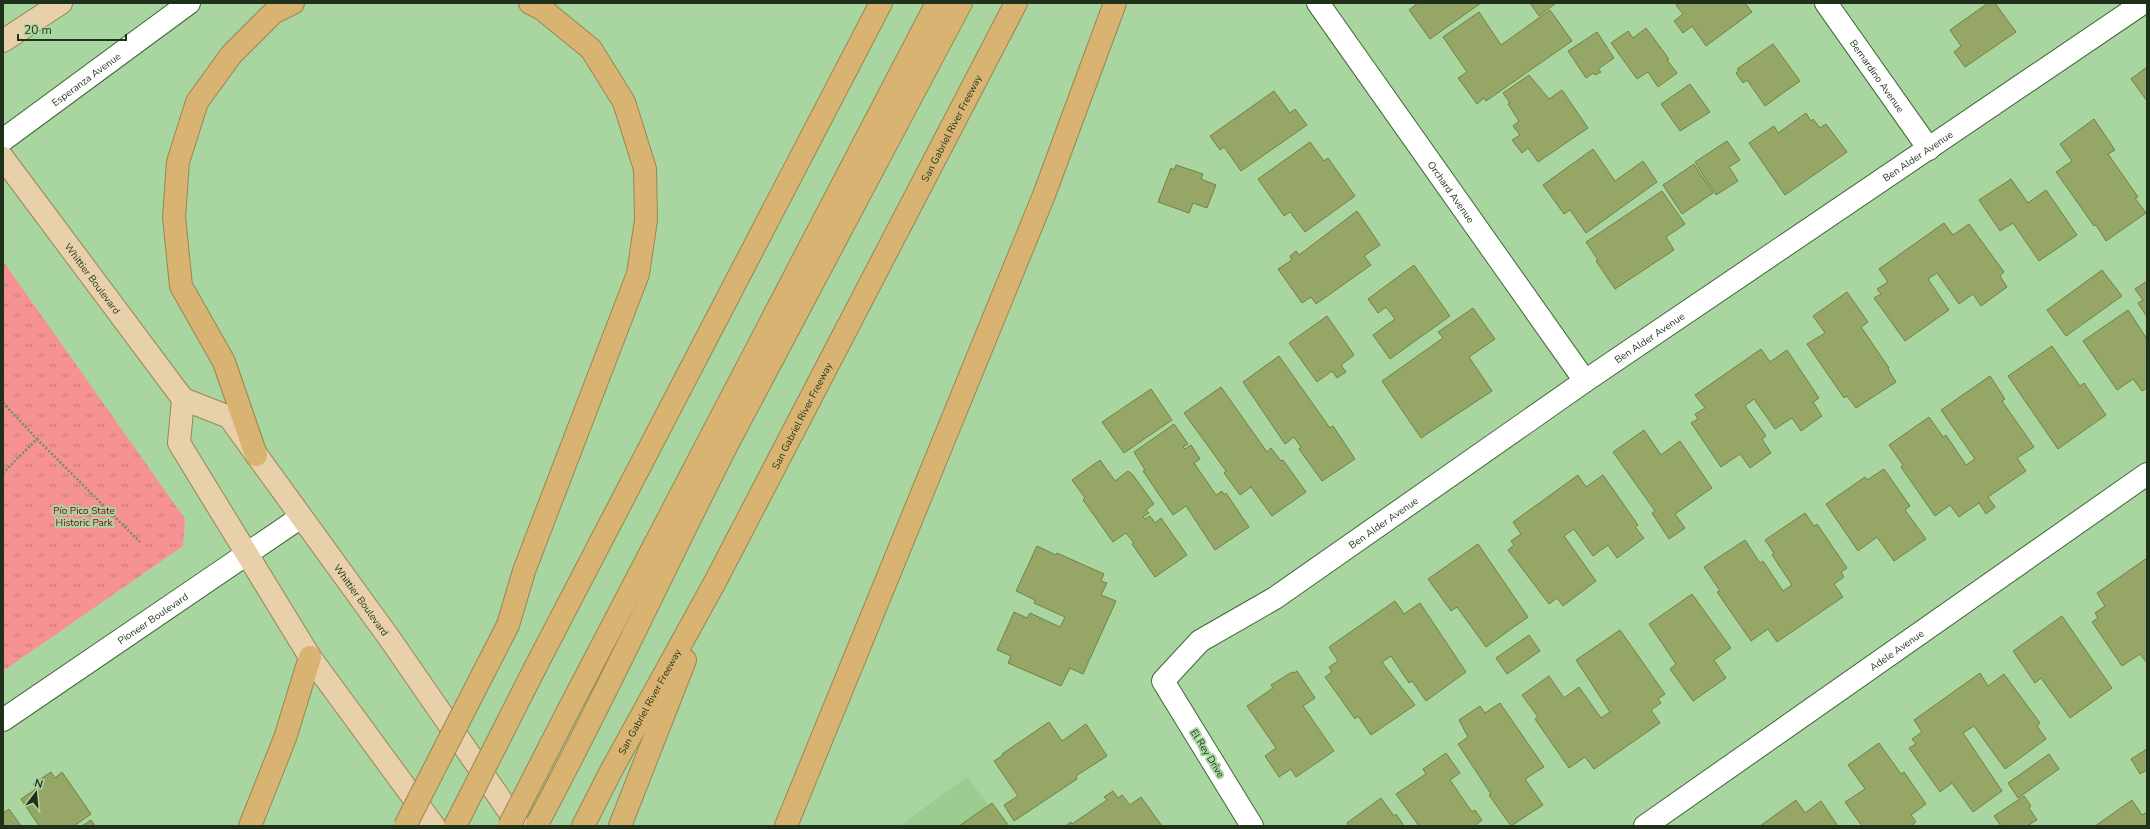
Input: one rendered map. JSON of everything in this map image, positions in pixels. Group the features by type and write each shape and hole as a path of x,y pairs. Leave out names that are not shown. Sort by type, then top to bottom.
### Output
{"highway":[{"path":"256,455 224,362 181,286 174,217 178,162 198,102 231,54 273,13 293,3"},
{"path":"406,826 508,625 524,571 638,274 646,220 645,169 624,102 591,49 542,9 530,3"},
{"path":"455,826 536,666 881,3"},
{"path":"509,826 937,3"},
{"path":"536,826 584,736 728,444 869,181 960,3"},
{"name":"San Gabriel River Freeway","path":"583,826 611,771 715,582 1016,3"},
{"path":"786,826 1044,195 1115,3"},
{"path":"620,826 715,582"},
{"path":"250,826 285,738 310,657"}],"main road":[{"path":"3,41 61,3"},
{"name":"Whittier Boulevard","path":"3,158 183,399 229,417 390,639 519,826"},
{"path":"183,399 179,443 310,657 434,826"}],"street":[{"name":"Esperanza Avenue","path":"3,140 189,3"},
{"name":"Orchard Avenue","path":"1318,3 1585,381"},
{"name":"Bernardino Avenue","path":"1826,3 1929,148"},
{"name":"Ben Alder Avenue","path":"1163,681 1200,641 1275,598 1585,381 2143,3"},
{"name":"Adele Avenue","path":"1645,826 2147,474"},
{"name":"Pioneer Boulevard","path":"3,720 301,517"},
{"name":"El Rey Drive","path":"1163,681 1252,826"}],"path":[{"path":"3,403 140,542"},
{"path":"3,473 37,439"}],"shaded area":[{"path":"967,777 1004,826 899,826"}],"green space":[{"name":"Pío Pico State Historic Park","path":"3,261 185,519 183,546 3,671"}],"building":[{"path":"1418,3 1481,3 1430,39 1409,10"},
{"path":"1530,3 1556,3 1539,16"},
{"path":"1679,3 1745,3 1752,12 1706,46 1692,26 1683,33 1674,21 1683,14 1676,5"},
{"path":"1988,3 1995,3 2016,32 1965,67 1954,52 1961,46 1950,30"},
{"path":"1550,10 1572,41 1486,101 1484,98 1477,104 1458,78 1467,72 1443,37 1479,12 1501,45"},
{"path":"1646,28 1669,59 1667,60 1677,73 1658,87 1648,72 1637,79 1611,43 1628,31 1633,38"},
{"path":"1597,32 1614,58 1598,69 1601,72 1595,75 1593,73 1586,78 1568,51"},
{"path":"1773,44 1800,81 1765,106 1747,80 1743,83 1736,73 1739,70 1737,69"},
{"path":"2147,67 2147,101 2131,79"},
{"path":"1529,75 1549,99 1562,90 1588,128 1538,162 1528,148 1522,153 1512,140 1520,135 1513,126 1519,121 1503,93"},
{"path":"1690,84 1710,112 1680,131 1661,104"},
{"path":"1274,91 1290,113 1295,109 1307,125 1241,171 1224,147 1220,150 1210,136"},
{"path":"1806,113 1811,121 1813,119 1820,128 1826,124 1847,152 1785,195 1749,143 1774,126 1778,133"},
{"path":"2094,119 2115,150 2108,154 2138,197 2135,198 2146,213 2106,241 2096,225 2094,226 2056,172 2072,161 2060,144"},
{"path":"1727,141 1740,160 1729,167 1738,181 1716,195 1695,162"},
{"path":"1310,142 1324,161 1328,158 1355,196 1305,232 1290,212 1284,216 1258,179"},
{"path":"1593,149 1615,181 1643,161 1657,182 1586,233 1570,210 1564,214 1543,185"},
{"path":"1694,164 1713,193 1682,214 1663,185"},
{"path":"1176,165 1203,174 1201,179 1216,185 1207,208 1193,203 1189,213 1158,202 1171,168 1174,170"},
{"path":"2011,179 2028,203 2046,190 2077,235 2039,261 2013,223 2000,231 1979,200"},
{"path":"1662,191 1685,224 1666,237 1674,250 1615,289 1596,261 1598,260 1586,242"},
{"path":"1357,211 1380,245 1364,256 1371,265 1316,304 1311,297 1302,303 1278,269 1292,260 1290,256 1296,251 1299,255"},
{"path":"1944,223 1953,235 1969,224 2004,272 2000,276 2007,287 1981,306 1973,294 1959,304 1937,273 1928,279 1949,310 1905,341 1874,298 1881,294 1877,289 1888,282 1879,269"},
{"path":"1414,265 1450,316 1390,359 1373,335 1395,319 1386,307 1378,313 1368,299"},
{"path":"2102,270 2122,296 2066,336 2047,310"},
{"path":"2147,281 2147,317 2138,303 2143,300 2135,289"},
{"path":"1847,292 1868,322 1861,327 1889,368 1888,369 1896,382 1856,408 1847,396 1844,398 1807,344 1825,333 1813,316"},
{"path":"1473,308 1495,339 1469,357 1492,391 1421,438 1382,381 1443,338 1438,332"},
{"path":"2128,310 2147,339 2147,388 2142,391 2133,379 2117,390 2083,341"},
{"path":"1327,316 1354,355 1341,365 1346,372 1337,378 1332,371 1317,382 1289,343"},
{"path":"2052,346 2080,386 2084,383 2106,415 2058,449 2008,376"},
{"path":"1761,349 1770,362 1787,350 1819,398 1813,402 1822,416 1801,431 1792,418 1775,429 1754,399 1745,406 1766,436 1762,439 1771,453 1750,468 1740,454 1721,467 1691,423 1698,419 1695,414 1705,408 1695,395"},
{"path":"1279,356 1330,428 1333,426 1355,459 1322,481 1299,449 1301,447 1294,437 1285,444 1243,382"},
{"path":"1990,376 2005,399 2002,401 2034,447 2017,458 2026,471 1988,497 1995,507 1986,514 1979,503 1959,517 1950,505 1935,516 1901,467 1903,465 1889,445 1929,417 1943,437 1946,435 1966,465 1975,459 1941,410"},
{"path":"1221,387 1267,452 1271,448 1281,461 1283,460 1306,492 1272,516 1251,487 1240,495 1224,473 1226,471 1184,413"},
{"path":"1151,389 1172,420 1124,453 1102,422"},
{"path":"1174,424 1188,444 1183,447 1185,449 1191,445 1200,459 1194,463 1216,495 1222,491 1224,495 1226,493 1249,527 1215,550 1186,506 1173,515 1143,471 1145,470 1134,452"},
{"path":"1644,430 1661,455 1680,441 1712,488 1675,514 1685,528 1669,539 1652,513 1655,511 1613,452"},
{"path":"1100,460 1115,481 1128,471 1133,475 1154,504 1146,510 1149,513 1143,517 1145,519 1150,516 1155,523 1161,518 1187,555 1155,577 1126,533 1113,542 1083,500 1085,498 1072,480"},
{"path":"1884,469 1910,506 1905,510 1926,539 1894,561 1877,537 1858,551 1826,504 1865,477 1867,480"},
{"path":"1578,475 1586,487 1603,475 1638,525 1635,527 1644,538 1617,558 1608,545 1593,556 1574,529 1564,536 1596,581 1563,606 1557,598 1549,604 1508,550 1514,545 1511,541 1521,534 1513,522"},
{"path":"1805,513 1814,526 1817,524 1847,568 1841,572 1844,577 1834,584 1843,597 1777,642 1768,629 1751,641 1717,592 1720,591 1704,567 1745,540 1760,563 1763,561 1783,591 1792,585 1772,555 1774,553 1765,540"},
{"path":"1478,544 1528,617 1486,647 1457,607 1451,611 1428,579"},
{"path":"1037,546 1056,555 1057,553 1104,574 1101,581 1107,583 1101,595 1116,601 1083,674 1070,668 1061,686 1008,663 1011,656 997,650 1014,612 1027,618 1030,613 1060,627 1065,617 1034,603 1035,600 1016,591"},
{"path":"2147,558 2147,663 2140,654 2122,666 2092,622 2098,618 2095,613 2105,606 2097,593"},
{"path":"1692,594 1731,648 1714,660 1726,678 1693,701 1670,669 1676,664 1649,624"},
{"path":"1395,601 1404,614 1420,603 1466,672 1426,701 1412,681 1409,683 1391,656 1382,662 1415,705 1371,735 1358,716 1355,719 1325,677 1332,672 1329,667 1338,661 1329,647"},
{"path":"2062,616 2112,688 2070,718 2041,678 2035,683 2013,651"},
{"path":"1620,630 1665,694 1658,699 1661,703 1651,710 1660,723 1594,769 1585,757 1569,768 1535,719 1538,717 1522,695 1549,676 1564,698 1579,687 1601,718 1610,712 1576,660"},
{"path":"1529,635 1540,651 1507,674 1496,658"},
{"path":"1297,671 1315,698 1303,706 1334,751 1296,777 1291,769 1279,777 1265,756 1276,748 1247,706 1273,688 1271,685 1292,672 1294,673"},
{"path":"1980,673 1988,686 2004,674 2040,723 2037,726 2046,739 2005,769 1974,726 1963,733 2002,791 1973,812 1952,783 1940,792 1909,748 1916,744 1912,739 1922,732 1914,720"},
{"path":"1500,703 1544,767 1525,779 1543,805 1511,826 1489,795 1491,794 1458,744 1468,737 1459,720 1480,706 1485,713"},
{"path":"1049,722 1062,741 1086,724 1107,756 1076,776 1077,779 1014,821 1004,805 1018,796 994,761"},
{"path":"1879,743 1901,774 1904,772 1926,804 1911,815 1916,822 1911,826 1862,826 1845,802 1865,789 1848,765"},
{"path":"2147,749 2147,770 2140,774 2131,759"},
{"path":"1446,753 1460,773 1450,780 1472,812 1475,810 1482,820 1475,826 1419,826 1396,794 1426,774 1423,769"},
{"path":"2049,754 2059,769 2018,798 2008,783"},
{"path":"51,772 55,778 62,772 91,814 74,826 39,826 21,799 36,789 33,784"},
{"path":"1113,791 1118,798 1122,795 1130,805 1141,797 1162,826 1065,826 1071,822 1072,824 1107,800 1104,797"},
{"path":"2024,796 2031,806 2029,808 2037,820 2027,826 2001,826 1994,816"},
{"path":"1381,798 1394,816 1396,814 1404,826 1349,826 1347,823"},
{"path":"1796,800 1805,813 1821,801 1838,826 1760,826"},
{"path":"2132,800 2142,815 2147,812 2147,826 2095,826"},
{"path":"992,803 1009,826 959,826"},
{"path":"9,809 21,826 3,826 3,813"},
{"path":"91,820 95,826 82,826"}]}
